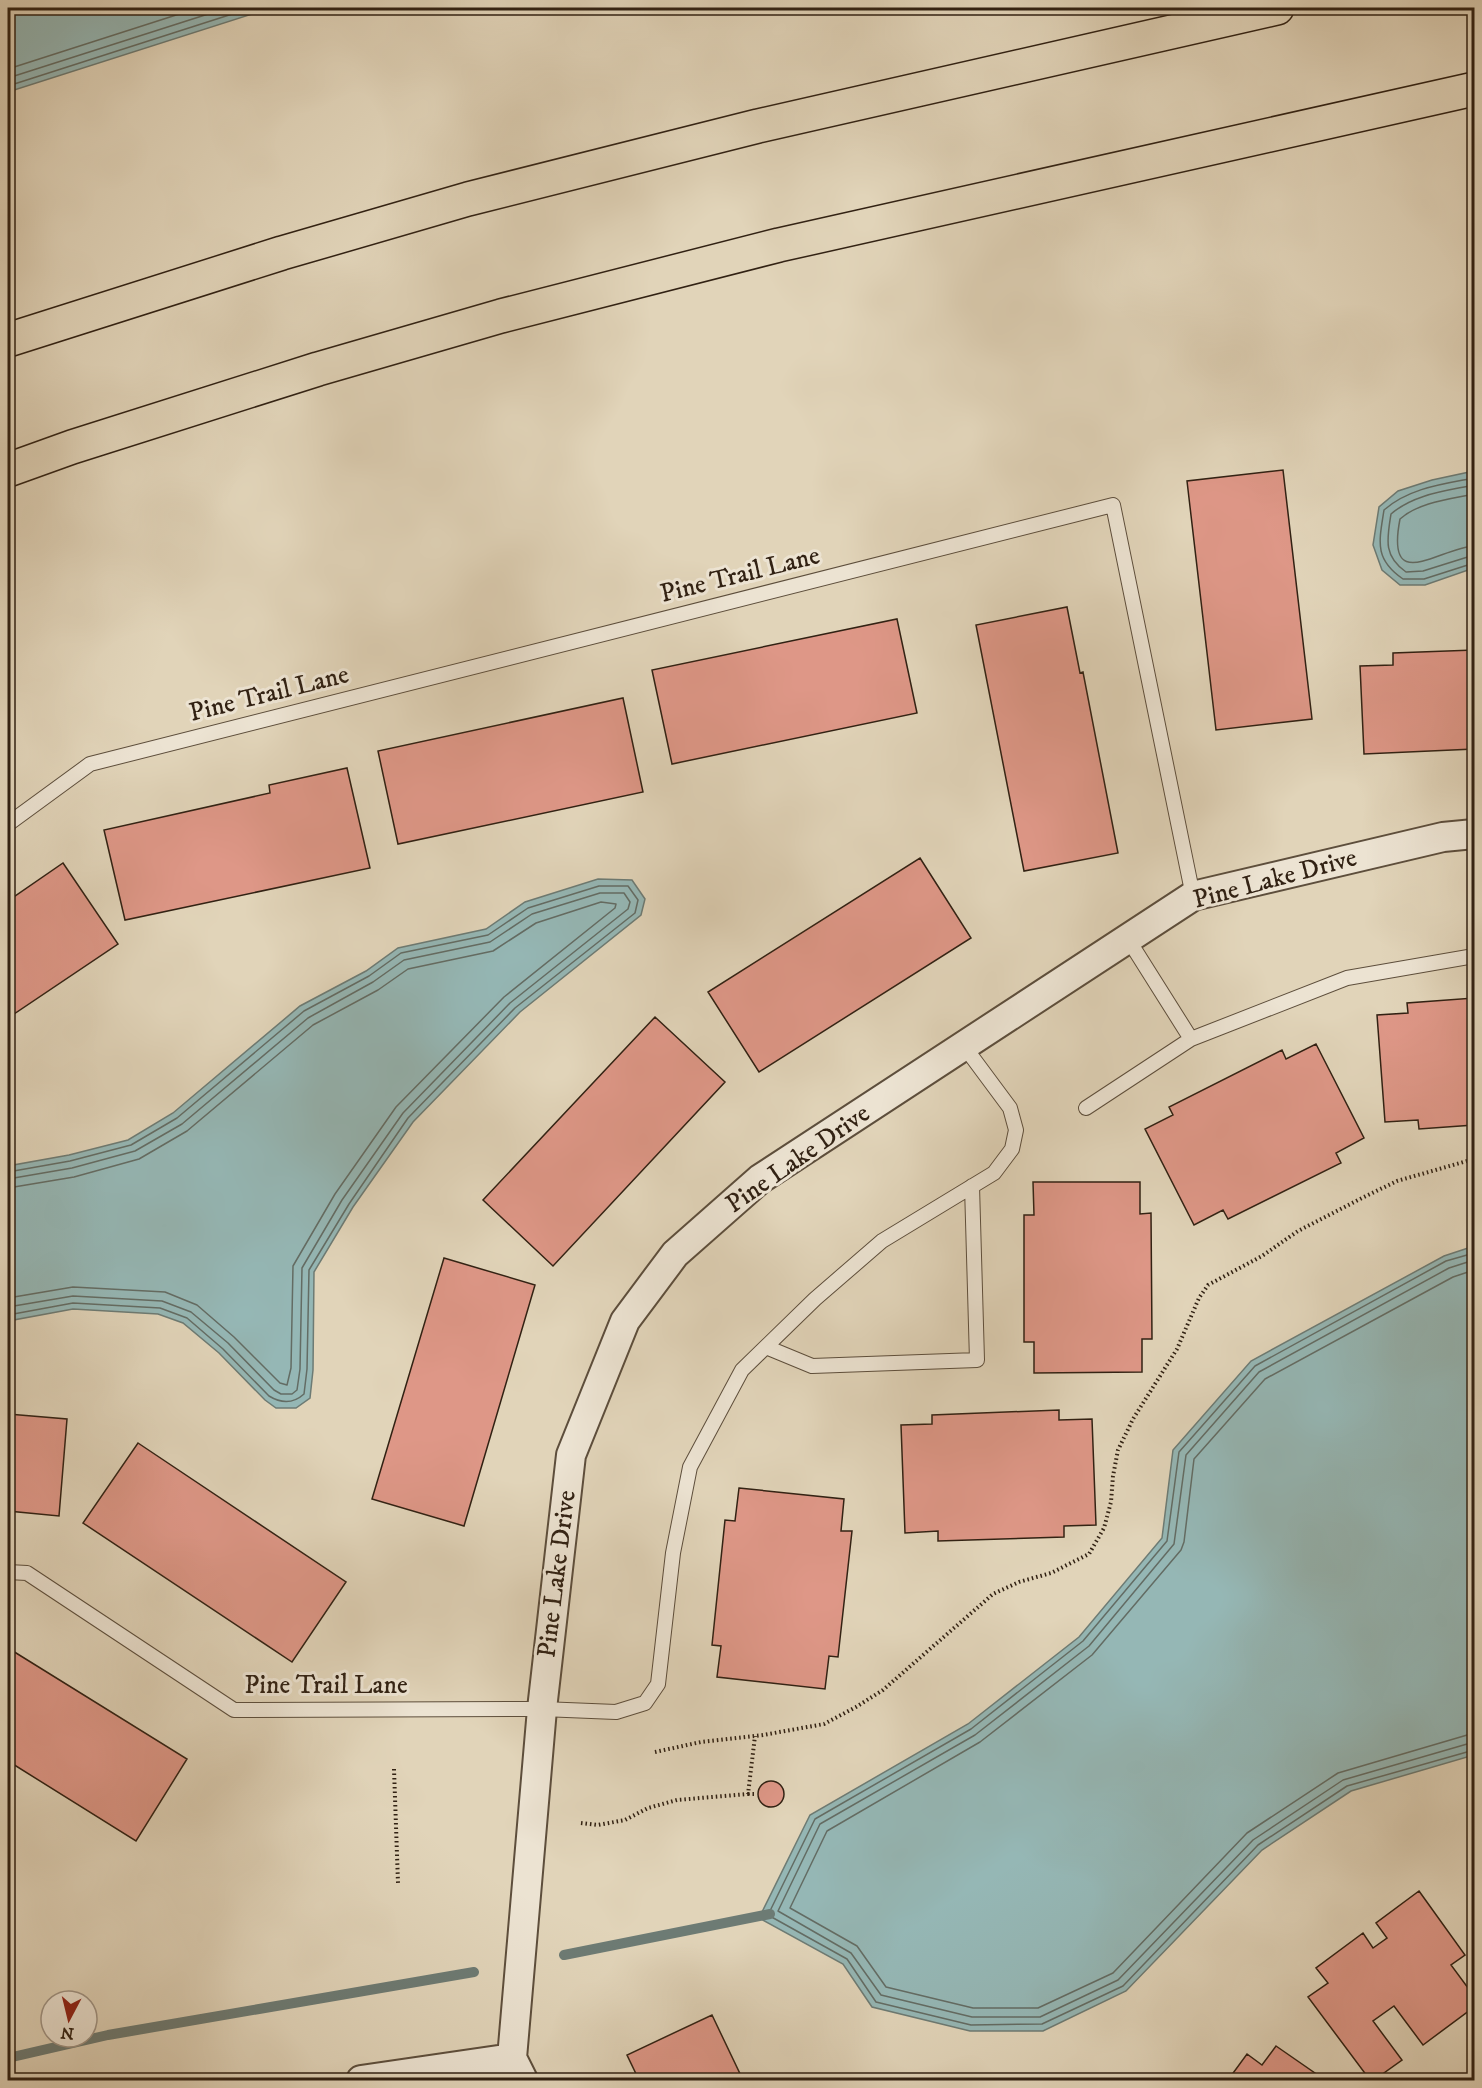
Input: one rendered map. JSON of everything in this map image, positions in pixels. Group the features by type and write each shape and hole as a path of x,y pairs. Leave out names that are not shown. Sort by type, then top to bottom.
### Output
{"highway":[{"path":"8,340 282,253 468,199 758,126 1277,8"},
{"path":"8,470 72,447 318,369 501,316 779,245 1474,89"}],"street":[{"name":"Pine Lake Drive","path":"517,2069 542,1708 571,1455 625,1321 675,1254 760,1179 1193,896 1443,837 1474,834"},
{"path":"361,2080 517,2069"}],"lane":[{"name":"Pine Trail Lane","path":"8,824 90,764 1113,505 1193,896"},
{"path":"1128,939 1191,1039"},
{"path":"1086,1108 1191,1039 1347,978 1474,956"},
{"name":"Pine Trail Lane","path":"8,1572 27,1573 234,1710 542,1708 616,1712 645,1703 658,1684 673,1553 690,1467 742,1370 815,1299 882,1241 994,1173 1012,1149 1016,1130 1010,1108 964,1046"},
{"path":"766,1347 812,1366 977,1360 972,1186"}],"path":[{"path":"655,1752 701,1742 755,1736 824,1724 856,1707 898,1677 993,1594 1019,1582 1060,1569 1089,1554 1104,1528 1111,1503 1118,1450 1133,1419 1177,1349 1199,1298 1208,1285 1262,1256 1298,1231 1396,1181 1474,1159"},
{"path":"748,1794 755,1736"},
{"path":"394,1769 398,1883"},
{"path":"581,1823 598,1825 625,1820 648,1808 677,1800 757,1794"}],"water":[{"path":"8,8 271,8 8,92"},
{"path":"1474,471 1474,568 1425,585 1400,585 1382,570 1373,545 1379,507 1398,491 1432,480"},
{"path":"598,879 632,880 645,899 641,915 520,1012 413,1122 353,1207 314,1272 313,1370 310,1398 296,1408 276,1408 265,1400 219,1353 183,1323 158,1314 73,1309 8,1321 8,1166 69,1155 128,1140 173,1113 300,1006 366,971 398,948 486,929 525,902"},
{"path":"1474,1246 1474,1755 1351,1791 1262,1850 1126,1991 1043,2031 970,2031 872,2007 843,1964 759,1918 810,1815 968,1724 1079,1637 1162,1538 1173,1450 1251,1361 1444,1256"}],"building":[{"path":"1283,470 1312,719 1216,730 1187,481"},
{"path":"1067,607 1080,673 1083,672 1118,853 1024,871 976,625"},
{"path":"897,619 917,713 672,764 652,670"},
{"path":"1474,650 1474,749 1364,754 1360,666 1393,665 1393,653"},
{"path":"623,698 643,792 398,844 378,751"},
{"path":"347,768 370,868 125,920 104,830 270,793 269,785"},
{"path":"920,858 971,938 759,1072 708,992"},
{"path":"63,863 118,944 8,1018 8,901"},
{"path":"1474,998 1474,1125 1419,1129 1418,1120 1385,1122 1377,1015 1408,1013 1407,1003"},
{"path":"655,1017 725,1082 553,1266 483,1200"},
{"path":"1316,1044 1364,1138 1336,1153 1341,1163 1228,1219 1223,1210 1194,1225 1145,1129 1173,1115 1169,1107 1282,1050 1286,1059"},
{"path":"1033,1182 1140,1182 1140,1214 1151,1213 1152,1339 1142,1339 1142,1372 1034,1373 1034,1342 1024,1342 1024,1215 1034,1215"},
{"path":"444,1258 535,1285 464,1526 372,1499"},
{"path":"1059,1410 1059,1420 1092,1419 1096,1525 1064,1526 1064,1537 938,1541 938,1531 905,1533 901,1425 932,1424 932,1415"},
{"path":"8,1414 67,1419 59,1516 8,1511"},
{"path":"138,1443 346,1582 292,1662 83,1523"},
{"path":"739,1488 844,1499 841,1531 852,1531 838,1657 829,1656 825,1689 717,1677 721,1646 712,1645 725,1520 735,1521"},
{"path":"8,1648 187,1759 136,1841 8,1761"},
{"path":"771,1781 780,1785 784,1794 780,1803 771,1807 762,1803 758,1794 762,1785"},
{"path":"1419,1891 1465,1955 1451,1965 1474,1996 1474,2007 1423,2045 1394,2006 1373,2021 1402,2060 1374,2080 1370,2080 1308,1997 1328,1983 1316,1968 1363,1933 1373,1948 1387,1938 1376,1923"},
{"path":"712,2015 743,2080 639,2080 627,2055"},
{"path":"1276,2046 1325,2080 1228,2080 1247,2054 1262,2065"}],"waterway":[{"path":"564,1955 770,1914"},
{"path":"8,2058 108,2035 474,1972"}]}
